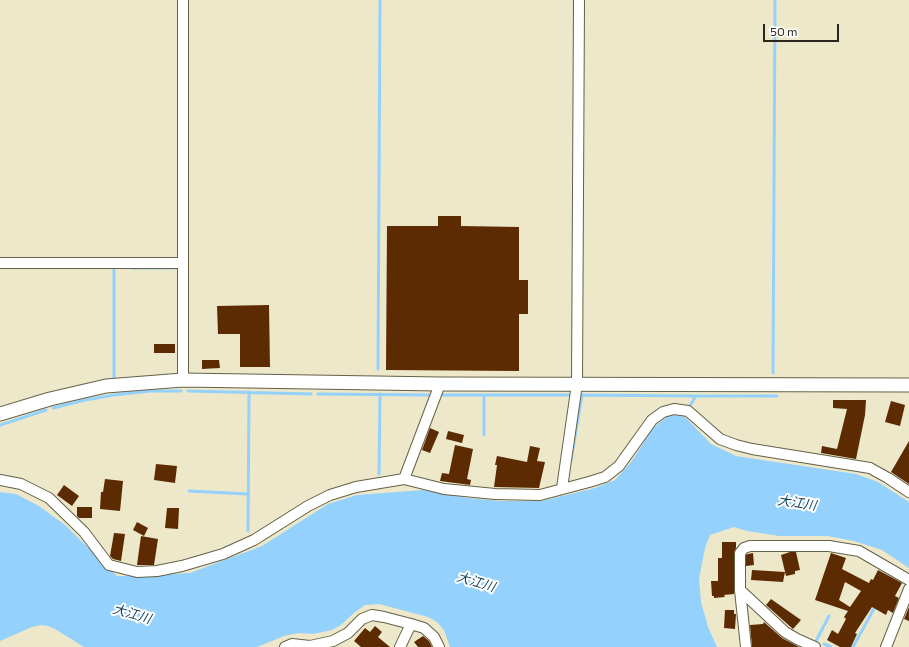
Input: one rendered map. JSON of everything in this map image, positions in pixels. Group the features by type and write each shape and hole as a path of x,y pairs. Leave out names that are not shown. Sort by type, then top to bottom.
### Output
{"street":[{"path":"183,0 183,380"},
{"path":"562,488 577,384 579,0"},
{"path":"0,263 182,263"},
{"path":"0,414 50,399 106,386 183,380 440,384 909,385"},
{"path":"404,479 440,384"},
{"path":"0,480 21,484 49,498 84,532 109,565 137,572 157,571 182,566 223,554 254,540 308,506 330,495 356,486 404,479 444,488 495,494 540,495 589,482 605,476 619,466 652,420 663,412 674,409 688,411 720,439 736,445 752,449 870,468 909,492"},
{"path":"746,647 740,590 740,553 744,548 750,546 829,546 859,551 909,580"},
{"path":"740,590 785,632 815,647"},
{"path":"886,647 909,590"},
{"path":"285,647 292,644 310,646 332,641 348,633 362,620 372,615 424,628 434,637 439,647"},
{"path":"400,647 411,624"}],"water":[{"name":"大江川","path":"670,414 685,417 711,444 736,456 856,474 878,482 909,502 909,568 882,550 854,541 827,536 779,536 747,531 734,527 710,535 705,548 699,579 701,602 708,627 717,647 450,647 444,630 437,622 428,617 379,604 365,605 341,625 332,630 313,634 299,633 284,636 257,647 84,647 55,629 42,625 32,627 0,641 0,492 16,494 39,506 65,525 117,576 190,573 262,546 328,504 357,495 423,490 468,498 500,501 542,501 595,488 615,480 632,461 652,429"}],"building":[{"path":"438,216 461,216 461,226 519,227 519,280 528,280 528,314 519,314 519,371 386,370 387,226 438,226"},
{"path":"269,305 270,367 240,367 240,334 218,334 217,306"},
{"path":"154,344 175,344 175,353 154,353"},
{"path":"202,360 219,360 220,368 202,369"},
{"path":"833,400 866,400 865,415 856,459 821,453 822,446 837,449 847,409 833,408"},
{"path":"891,401 905,405 900,426 885,422"},
{"path":"430,428 439,432 430,453 422,450"},
{"path":"448,431 464,435 462,443 446,439"},
{"path":"909,441 909,484 891,472"},
{"path":"455,445 473,449 467,479 471,480 470,485 440,481 442,473 449,474"},
{"path":"530,446 540,448 537,461 545,462 539,488 494,487 497,456 527,462"},
{"path":"156,464 177,466 175,483 154,480"},
{"path":"105,479 123,481 120,511 100,509 101,492 103,492"},
{"path":"64,485 79,496 72,506 57,495"},
{"path":"77,507 92,507 92,518 79,518 77,516"},
{"path":"167,508 179,508 178,529 165,528"},
{"path":"137,522 148,528 144,536 133,530"},
{"path":"114,533 125,534 121,561 113,559 110,556"},
{"path":"141,536 158,539 154,565 137,565"},
{"path":"722,542 736,542 734,553 734,594 714,598 714,596 712,596 711,581 718,581 718,558 722,558"},
{"path":"796,552 800,570 795,571 795,574 786,576 781,555"},
{"path":"753,553 754,565 746,566 746,555"},
{"path":"831,553 846,558 842,569 869,583 871,579 873,580 878,570 902,583 895,596 899,598 893,613 888,610 886,615 872,607 855,633 857,634 851,647 840,647 827,640 832,630 838,634 846,619 844,617 848,611 815,600","holes":["845,582 861,591 850,607 839,600"]},
{"path":"752,570 785,572 783,582 751,580"},
{"path":"771,599 801,620 793,629 766,605"},
{"path":"909,607 909,621 904,619"},
{"path":"725,610 734,610 734,614 736,614 735,629 724,628"},
{"path":"764,622 782,638 799,647 752,647 750,625 763,624"},
{"path":"375,626 382,632 378,637 390,647 361,647 354,641 365,628 370,632"},
{"path":"423,636 429,641 432,647 418,647 414,642"}],"waterway":[{"path":"378,369 380,0"},
{"path":"773,373 775,0"},
{"path":"114,268 114,378"},
{"path":"132,268 174,268"},
{"path":"53,408 114,395 150,391 181,391"},
{"path":"188,391 311,394"},
{"path":"248,531 249,392"},
{"path":"318,394 430,395"},
{"path":"379,474 380,394"},
{"path":"440,395 571,395"},
{"path":"484,395 484,435"},
{"path":"581,395 696,396"},
{"path":"571,460 582,395"},
{"path":"689,407 696,396 777,396"},
{"path":"0,425 46,410"},
{"path":"189,491 248,494"},
{"path":"853,647 876,605"},
{"path":"816,641 829,616"},
{"path":"824,644 831,647"}]}
